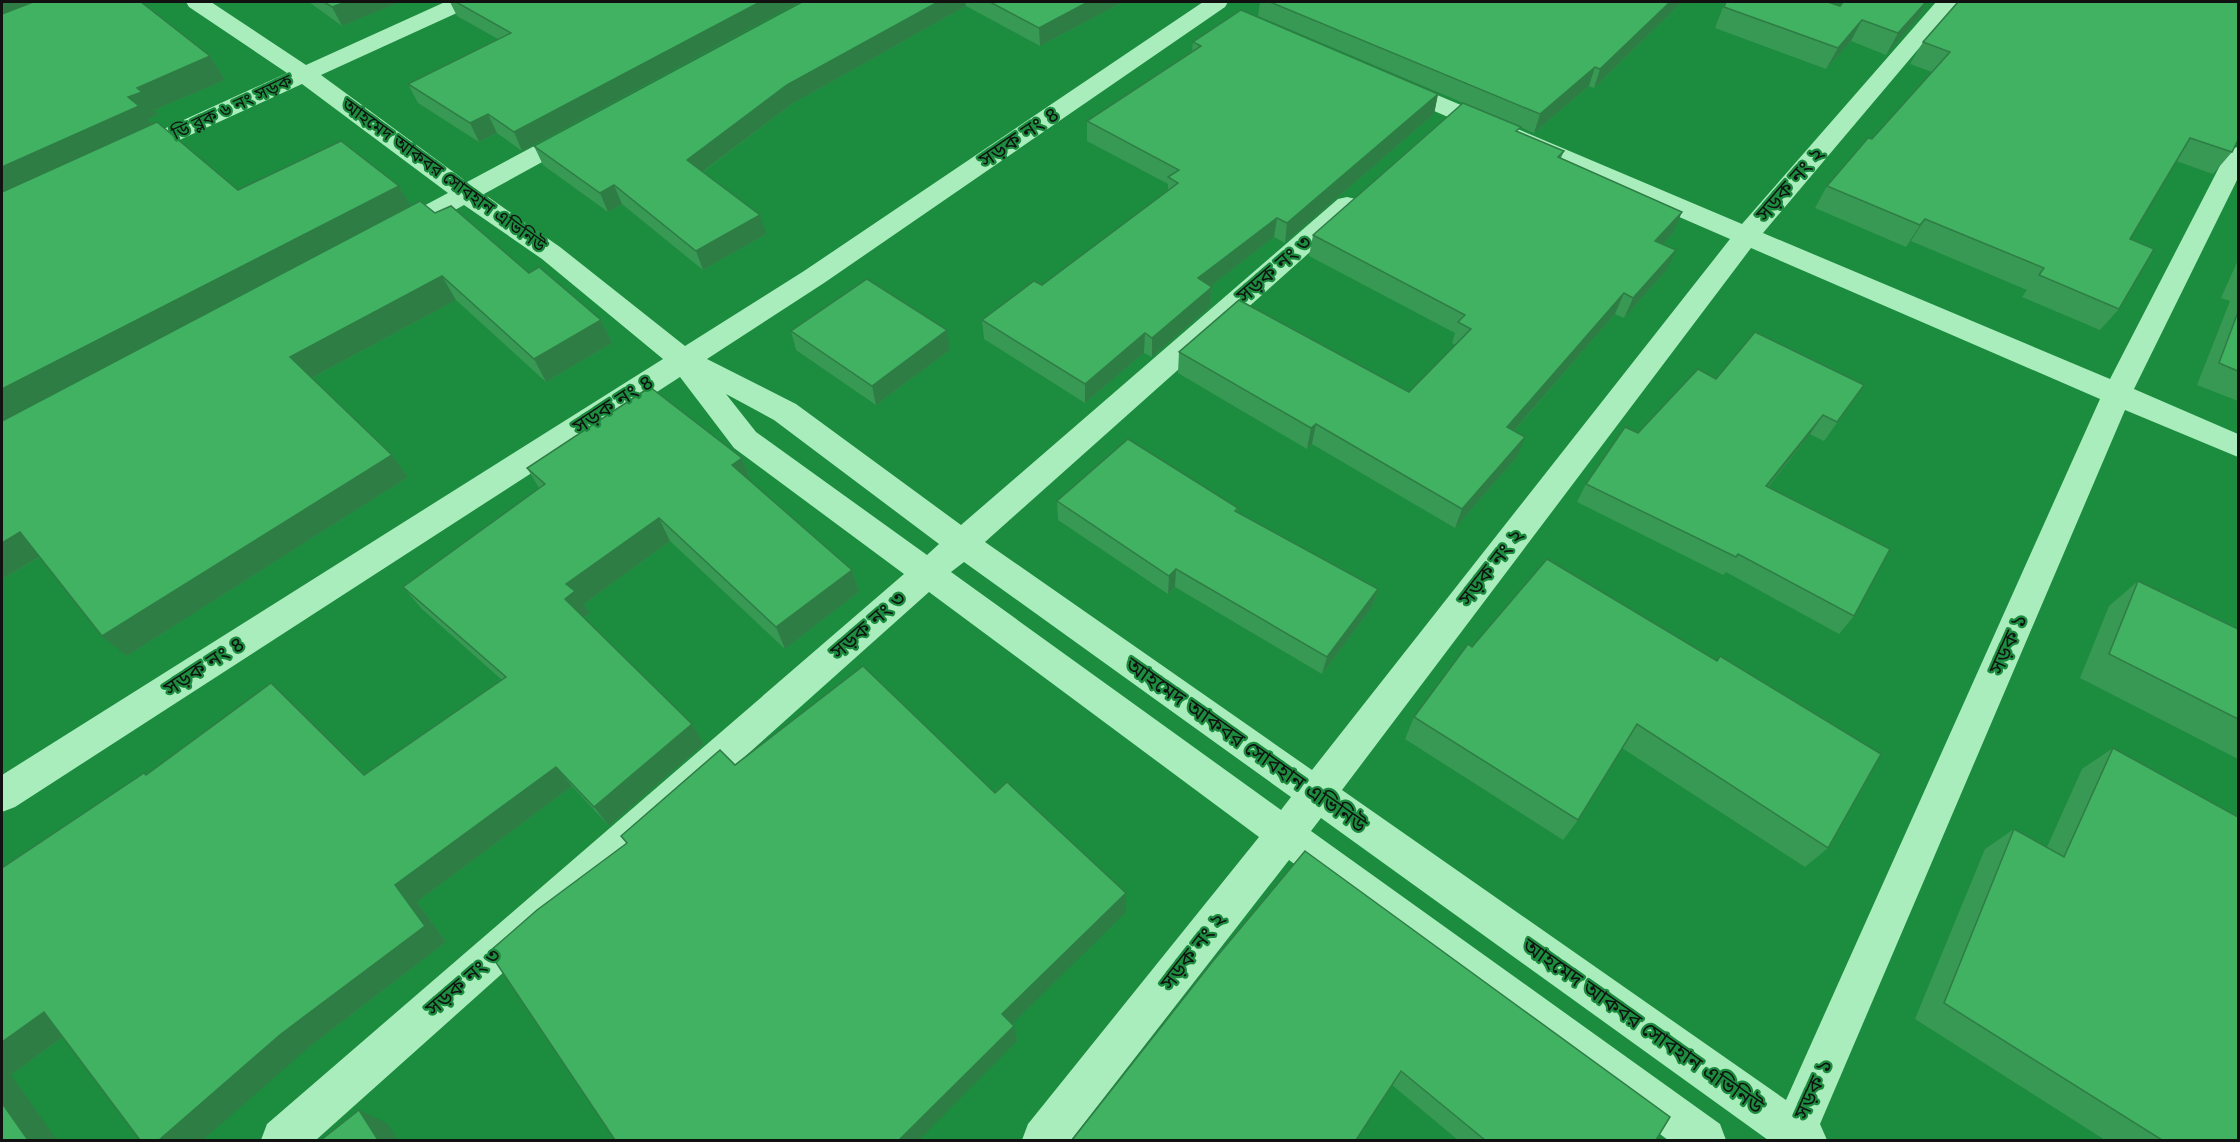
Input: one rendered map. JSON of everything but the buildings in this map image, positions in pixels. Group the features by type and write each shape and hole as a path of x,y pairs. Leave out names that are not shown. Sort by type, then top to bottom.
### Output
{"street":[{"name":"আহমেদ আকবর সোবহান এভিনিউ","path":"197,2 304,74 466,194 552,253 682,359 785,412 962,543 1796,1138"},
{"name":"ডি ব্লক ৬ নং সড়ক","path":"110,163 462,2"},
{"name":"সড়ক নং ৪","path":"2,795 682,359 814,277 1219,8"},
{"name":"সড়ক নং ২","path":"1044,1140 1285,835 1745,237 1934,8"},
{"path":"1369,75 2238,446"},
{"path":"1427,135 1454,111"},
{"path":"371,244 601,120"},
{"name":"সড়ক ১","path":"1796,1138 2117,394 2238,154"},
{"name":"সড়ক নং ৩","path":"283,1140 1374,182"},
{"name":"আহমেদ আকবর সোবহান এভিনিউ","path":"682,359 745,440 1704,1140"}]}
